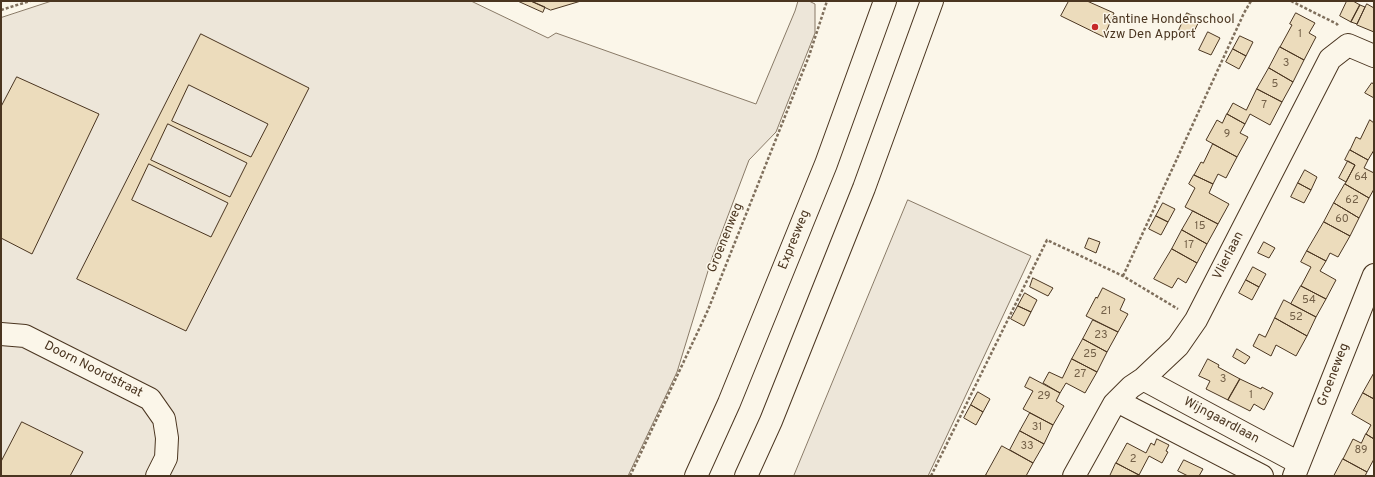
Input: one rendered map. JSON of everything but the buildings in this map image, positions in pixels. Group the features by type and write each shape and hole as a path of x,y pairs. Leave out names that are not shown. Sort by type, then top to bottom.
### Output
{"main road":[{"name":"Expresweg","path":"696,476 729,403 826,164 884,1"},
{"path":"746,476 771,421 864,188 932,1"},
{"path":"1348,45 1374,56"},
{"name":"Vlierlaan","path":"1074,476 1117,401 1178,346 1196,320 1330,59 1348,45"},
{"name":"Groeneweg","path":"1297,470 1374,275"},
{"name":"Doorn Noordstraat","path":"1,334 25,336 150,399 164,419 167,438 166,458 157,476"},
{"name":"Wijngaardlaan","path":"1143,379 1297,470"},
{"path":"1117,401 1262,476"}],"path":[{"path":"1,10 30,1"},
{"name":"Groenenweg","path":"630,476 708,310 809,56 826,1"},
{"path":"1123,276 1244,13 1251,1"},
{"path":"1291,1 1336,24 1348,45"},
{"path":"931,476 1046,240 1123,276 1196,320"}],"shaded area":[{"path":"52,1 471,1 548,38 556,33 756,104 798,1 809,1 815,4 815,33 776,132 749,160 712,258 677,372 628,476 1,476 1,18"},
{"path":"908,200 1031,256 928,476 794,476"}],"place":[{"name":"Kantine Hondenschool vzw Den Apport","path":"1095,27"}]}
